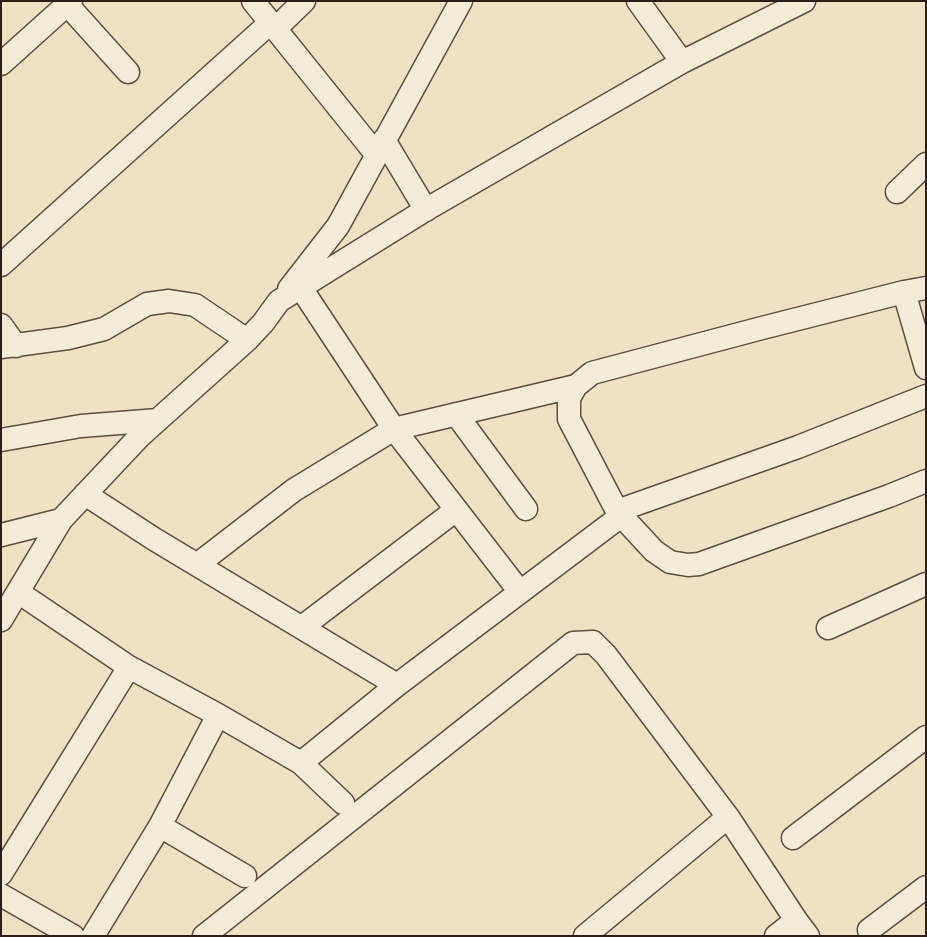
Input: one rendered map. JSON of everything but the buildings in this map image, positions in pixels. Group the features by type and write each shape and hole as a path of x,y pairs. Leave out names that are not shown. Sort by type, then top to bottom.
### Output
{"street":[{"path":"253,1 272,26 380,147 426,210"},
{"path":"1,265 272,26 304,1"},
{"path":"1,620 61,520 140,436 263,323 338,226 461,1"},
{"path":"638,1 682,62"},
{"path":"279,301 426,210 682,62 804,1"},
{"path":"1,64 68,2 128,72"},
{"path":"897,192 926,164"},
{"path":"301,288 394,429 520,592"},
{"path":"926,288 762,328 592,373 576,386 569,398 569,419 619,514 654,551 670,562 694,564 762,542 926,481"},
{"path":"904,292 926,368"},
{"path":"1,325 9,346 68,338 104,329 148,304 170,301 195,305 246,340"},
{"path":"198,564 294,490 394,429 576,386"},
{"path":"301,764 398,685 619,514 798,447 926,396"},
{"path":"456,414 526,509"},
{"path":"1,440 81,426 158,420"},
{"path":"85,494 154,539 398,685"},
{"path":"302,627 456,510"},
{"path":"1,535 61,520"},
{"path":"828,628 926,584"},
{"path":"18,592 129,667 218,715 301,764 343,803"},
{"path":"204,936 573,643 593,642 606,655 728,817 802,928 776,936"},
{"path":"1,874 129,667"},
{"path":"93,936 160,826 218,715"},
{"path":"793,838 926,737"},
{"path":"597,932 728,817"},
{"path":"160,826 245,876"},
{"path":"869,930 926,886"},
{"path":"1,895 73,936"}]}
